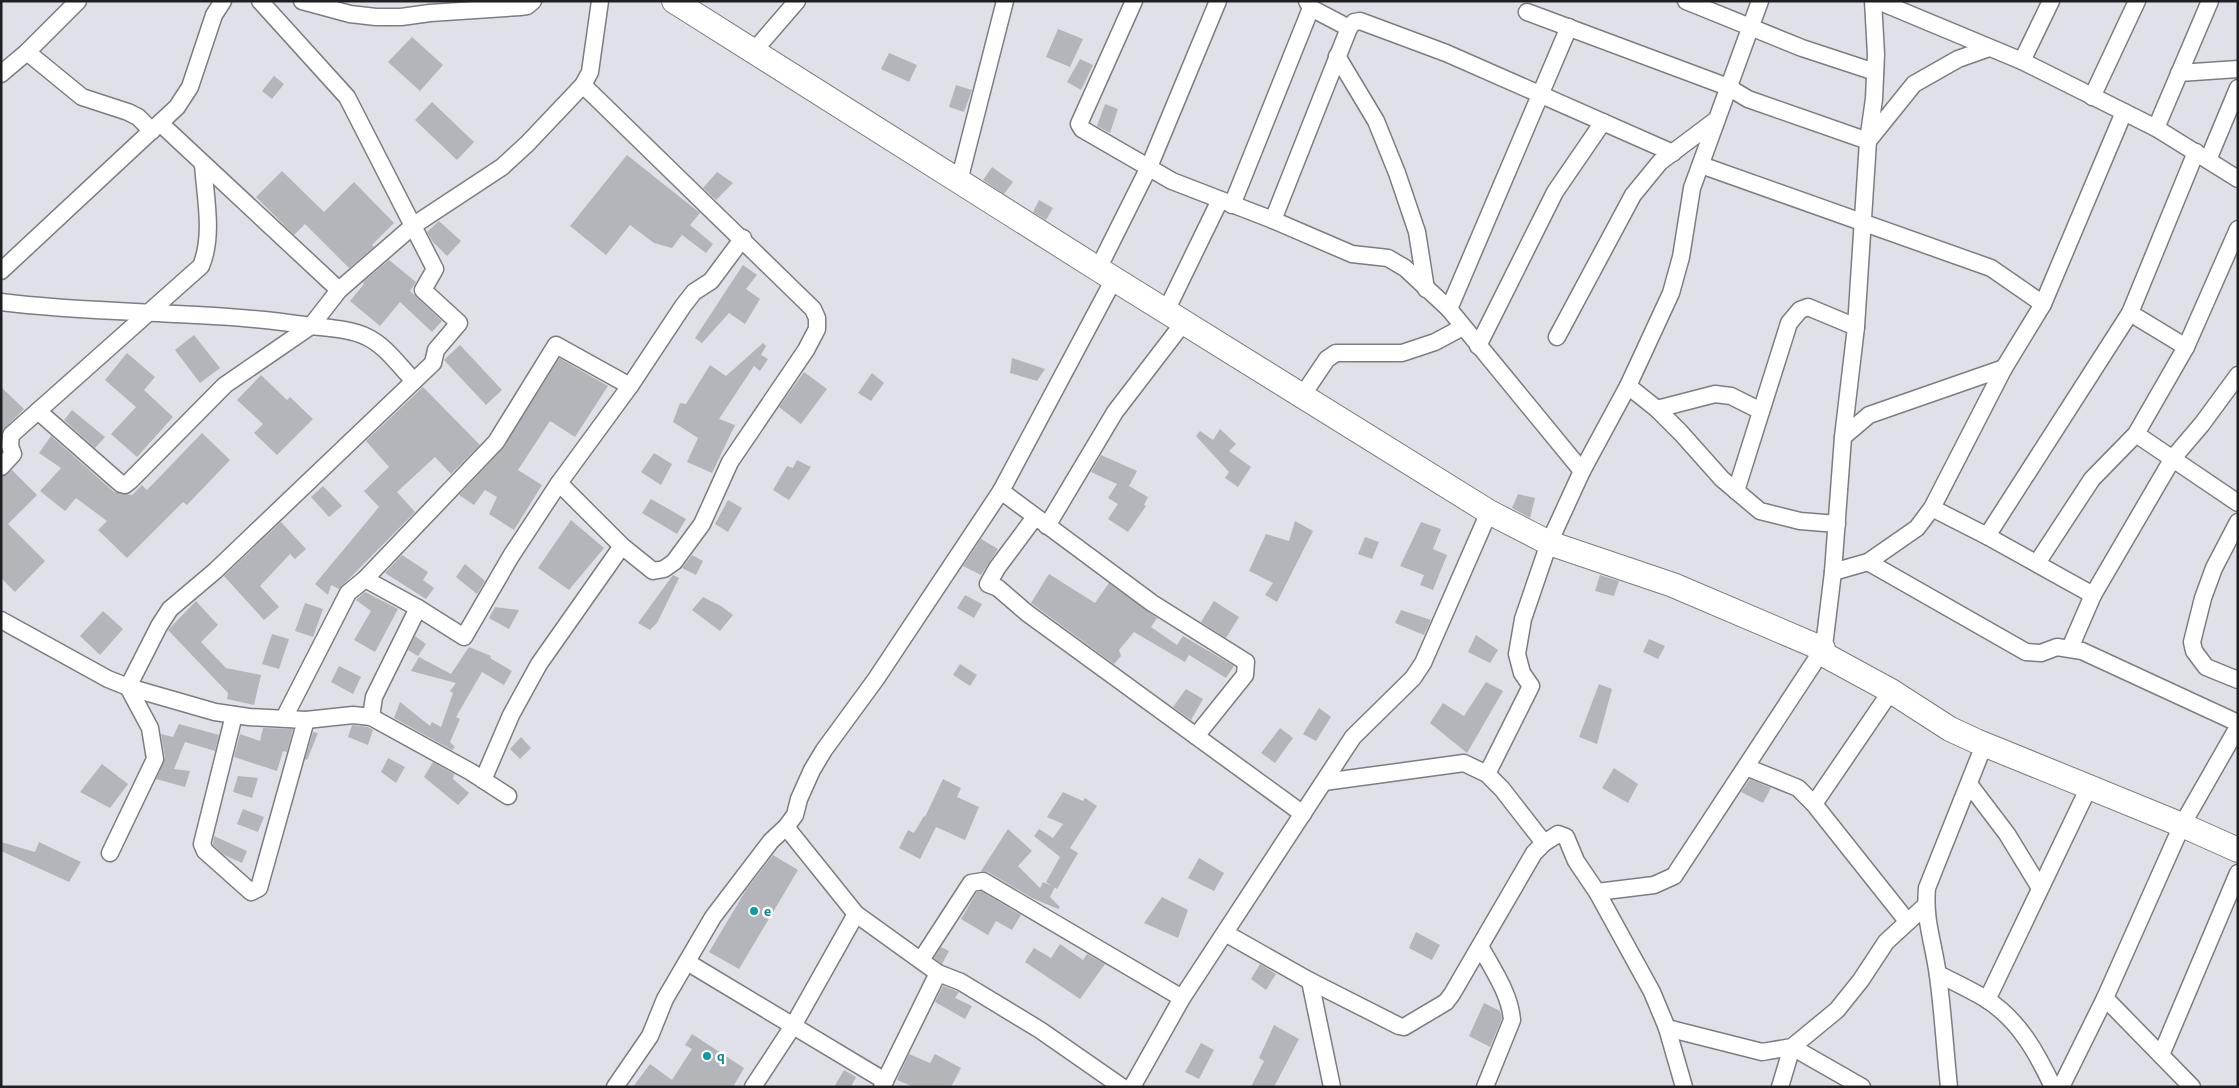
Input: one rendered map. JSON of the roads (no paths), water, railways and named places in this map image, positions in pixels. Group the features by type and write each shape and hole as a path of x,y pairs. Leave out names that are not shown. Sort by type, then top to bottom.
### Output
{"street":[{"path":"3,70 27,52 78,1"},
{"path":"1,270 177,107 190,87 214,14 223,1"},
{"path":"128,688 159,626 170,609 215,571 433,363 436,350 459,322 423,290 435,269 347,97 260,1"},
{"path":"302,1 350,14 401,18 430,13 520,7 527,6 533,1"},
{"path":"38,411 121,484 125,485 225,385 311,326 338,290 414,225 502,167 527,144 583,85 590,72 600,1"},
{"path":"674,1 1106,274 1489,512 1549,543 1674,585 1823,652 1891,691 1950,729 1984,745 2182,825 2238,850"},
{"path":"749,50 797,1"},
{"path":"959,181 1004,1"},
{"path":"1134,1 1079,124 1086,132 1172,181 1273,220 1352,254 1388,258 1405,268 1449,309 1582,471"},
{"path":"615,1087 650,1036 665,999 728,896 771,841 786,827 795,815 812,770 824,750 876,679 1001,491 1106,274 1218,1"},
{"path":"1686,1 1802,48 1875,72"},
{"path":"1488,774 1531,686 1522,673 1517,654 1524,619 1549,543 1582,471 1628,386 1671,292 1681,257 1692,188 1760,1"},
{"path":"1598,892 1654,885 1674,876 1823,652 1833,572 1843,437 1856,327 1868,141 1874,99 1873,1"},
{"path":"1878,1 2022,61 2156,128 2238,179"},
{"path":"2022,61 2051,1"},
{"path":"2092,97 2137,1"},
{"path":"2156,128 2210,1"},
{"path":"1303,814 1028,613 998,588 988,584 997,568 1041,522 1115,412 1175,317 1309,5 1349,28"},
{"path":"1527,12 1728,87 1748,99 1868,141"},
{"path":"1273,220 1337,56 1349,28 1354,22 1360,21 1446,53 1672,153"},
{"path":"1449,309 1569,27"},
{"path":"1868,141 1914,84 1958,59 1989,48"},
{"path":"27,52 82,97 128,112 156,128 203,164 338,290"},
{"path":"1337,56 1376,121 1400,181 1416,232 1426,289"},
{"path":"2179,73 2238,69"},
{"path":"559,483 622,546 653,571 664,569 674,562 702,524 730,462 806,350 817,328 817,318 813,309 743,238 583,85"},
{"path":"1988,536 2130,313 2202,156 2238,88"},
{"path":"1833,572 1868,562 1916,528 1932,508 2004,368 2043,304 2124,112"},
{"path":"1557,337 1633,195 1660,162 1716,120"},
{"path":"1478,346 1555,192 1603,122"},
{"path":"1,467 13,454 10,446 11,435 202,266 206,255 208,239 203,164"},
{"path":"1701,165 1991,268 2043,304"},
{"path":"2037,564 2092,479 2136,434 2186,347 2238,229"},
{"path":"365,579 418,608 464,638 511,556 559,483 630,386 683,306 694,292 711,281 743,238"},
{"path":"1,302 150,314 259,318 311,326 367,337 382,348 414,381"},
{"path":"1736,491 1789,324 1800,310 1808,307 1856,327"},
{"path":"2130,313 2186,347"},
{"path":"1302,396 1327,359 1336,353 1402,353 1435,342 1464,327"},
{"path":"284,718 348,593 365,579 496,442 556,344 630,386"},
{"path":"1843,437 1869,415 2004,368"},
{"path":"2070,648 2094,595 2173,458 2202,424 2238,375"},
{"path":"1628,386 1657,409 1736,491 1760,511 1800,521 1837,524"},
{"path":"1657,409 1715,394 1731,396 1761,411"},
{"path":"2136,434 2238,503"},
{"path":"1001,491 1152,603 1246,662 1245,675 1196,736"},
{"path":"1932,508 1988,536 2094,595"},
{"path":"1132,1087 1182,998 1353,738 1413,678 1423,663 1489,512"},
{"path":"2238,522 2211,576 2203,598 2192,642 2194,651 2206,667 2238,680"},
{"path":"483,780 511,715 539,664 622,546"},
{"path":"1868,562 2026,652 2041,653 2057,647 2082,651 2238,724"},
{"path":"371,717 374,697 418,608"},
{"path":"1,620 108,679 128,688 215,712 306,720 353,715 371,717 508,796"},
{"path":"110,852 155,759 150,728 128,688"},
{"path":"1814,804 1891,691"},
{"path":"234,715 202,844 204,850 251,892 259,888 306,720"},
{"path":"2061,1087 2105,998 2182,825 2238,727"},
{"path":"1949,1087 1938,974 1927,928 1925,906 1927,888 1984,745"},
{"path":"1324,782 1464,763 1488,774 1544,843"},
{"path":"1746,767 1798,788 1814,804 1907,921"},
{"path":"1968,784 2007,834 2040,888"},
{"path":"1987,1000 2089,787"},
{"path":"786,827 856,914 938,973 961,982 1040,1030 1122,1087"},
{"path":"1225,933 1310,980 1404,1027 1446,1002 1534,853 1544,843 1558,834 1566,837 1576,861 1598,892 1652,992 1667,1028 1684,1087"},
{"path":"2161,1055 2238,873"},
{"path":"921,960 971,883 983,881 1182,998"},
{"path":"1667,1028 1762,1052 1792,1046 1837,1010 1861,980 1886,942 1925,906"},
{"path":"756,1086 856,914"},
{"path":"1480,946 1506,994 1511,1008 1512,1020 1485,1087"},
{"path":"687,962 884,1084 938,973"},
{"path":"1938,974 1987,1000 2018,1028 2033,1047 2053,1087"},
{"path":"1310,980 1332,1087"},
{"path":"2105,998 2192,1087"},
{"path":"1780,1087 1792,1046"},
{"path":"1792,1046 1862,1087"}],"place":[{"name":"e","path":"754,911"},
{"name":"q","path":"707,1056"}]}
